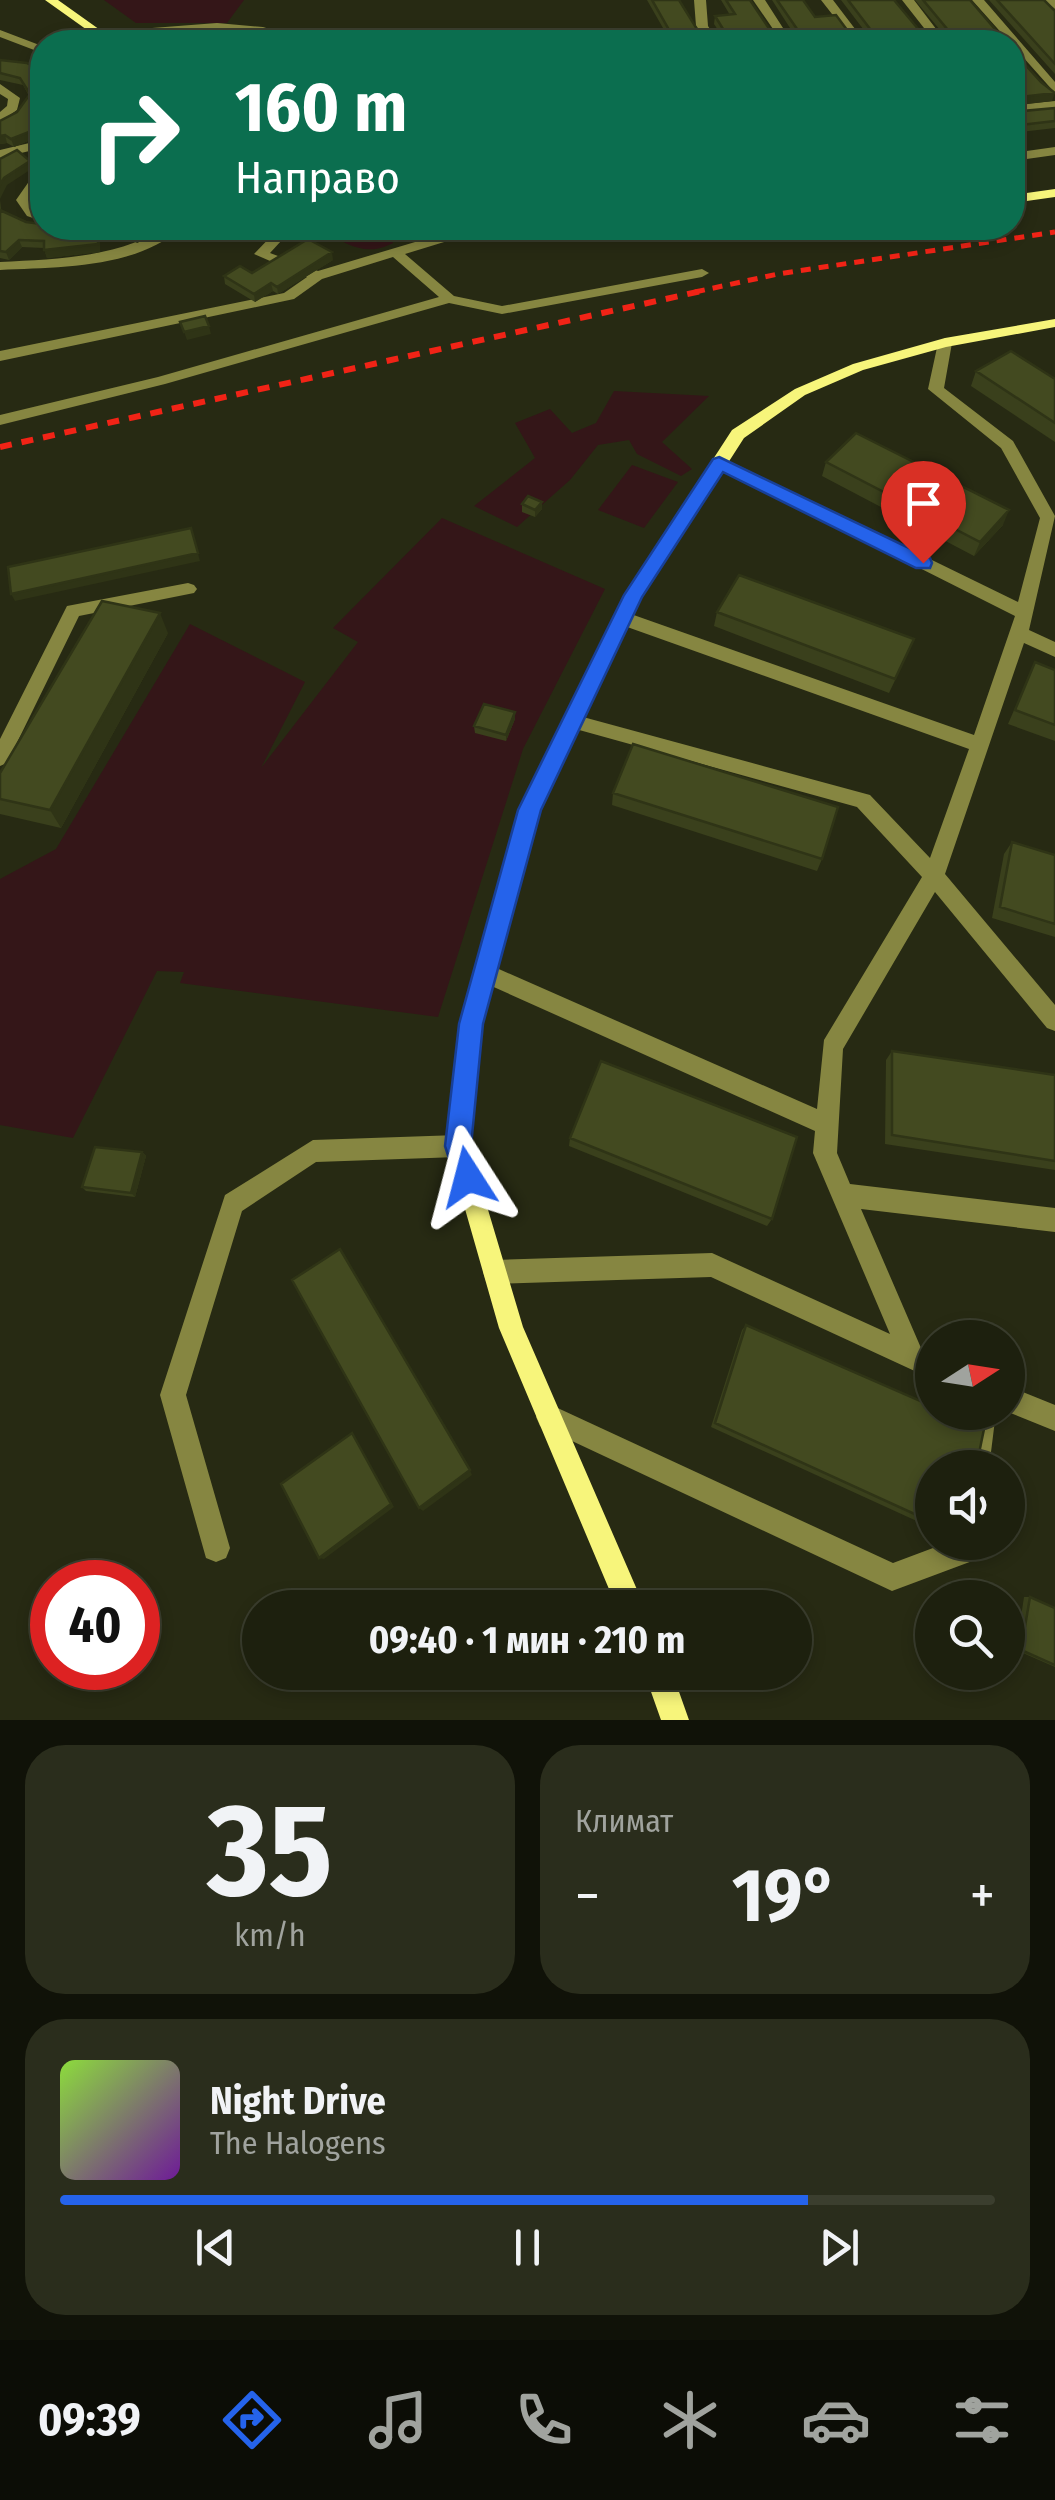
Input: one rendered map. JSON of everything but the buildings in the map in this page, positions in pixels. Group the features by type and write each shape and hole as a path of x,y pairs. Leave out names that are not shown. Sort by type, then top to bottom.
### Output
{"street":[{"path":"51,0 93,30"},
{"path":"1025,197 1055,193"},
{"path":"623,1590 511,1328 458,1146 471,1024 530,810 622,618 738,434 800,392 858,367 946,343 1055,324"},
{"path":"664,1690 675,1720"}],"lane":[{"path":"700,0 704,30"},
{"path":"759,0 779,30"},
{"path":"827,0 851,30"},
{"path":"908,0 932,30"},
{"path":"978,0 1004,30"},
{"path":"1049,0 1055,6"},
{"path":"196,30 258,30"},
{"path":"0,33 30,46"},
{"path":"1025,54 1055,88"},
{"path":"0,88 14,98 13,107 0,118"},
{"path":"1025,108 1055,105"},
{"path":"0,154 30,148"},
{"path":"1025,155 1055,150"},
{"path":"0,266 86,258 158,240"},
{"path":"274,240 260,254 317,276"},
{"path":"0,356 289,296 317,276 433,240"},
{"path":"395,252 449,300"},
{"path":"0,420 160,382 449,300 502,310 702,273"},
{"path":"915,1346 826,1153 832,1047 934,876 1022,623 1052,521 1007,446 936,389 946,343"},
{"path":"719,463 1022,623 1055,650"},
{"path":"1034,572 1055,584"},
{"path":"0,758 73,611 188,589"},
{"path":"622,618 980,744"},
{"path":"572,721 863,801 934,876 1055,1021"},
{"path":"485,972 827,1125"},
{"path":"216,1548 174,1394 232,1203 313,1151 458,1146"},
{"path":"843,1194 1055,1220"},
{"path":"495,1272 712,1264 915,1358"},
{"path":"1025,1405 1055,1418"},
{"path":"550,1417 892,1578 939,1560"}],"shaded area":[{"path":"104,0 244,0 227,23 136,23"},
{"path":"393,240 393,243 366,249 342,241"},
{"path":"614,391 709,396 662,442 692,469 681,476 637,454 629,440 598,445 570,480 517,527 474,506 535,458 515,423 550,409 572,433 596,423"},
{"path":"632,465 678,482 644,528 598,510"},
{"path":"442,518 605,589 523,749 438,1017 180,983 184,972 157,971 73,1138 0,1125 0,879 56,849 190,624 305,682 261,768 358,642 333,628"}],"railway":[{"path":"1025,237 1055,232"},
{"path":"695,292 778,274 1002,240"},
{"path":"0,447 706,290"}],"route":[{"path":"468,1177 458,1146 471,1024 530,810 634,595 719,463 923,563"}]}
